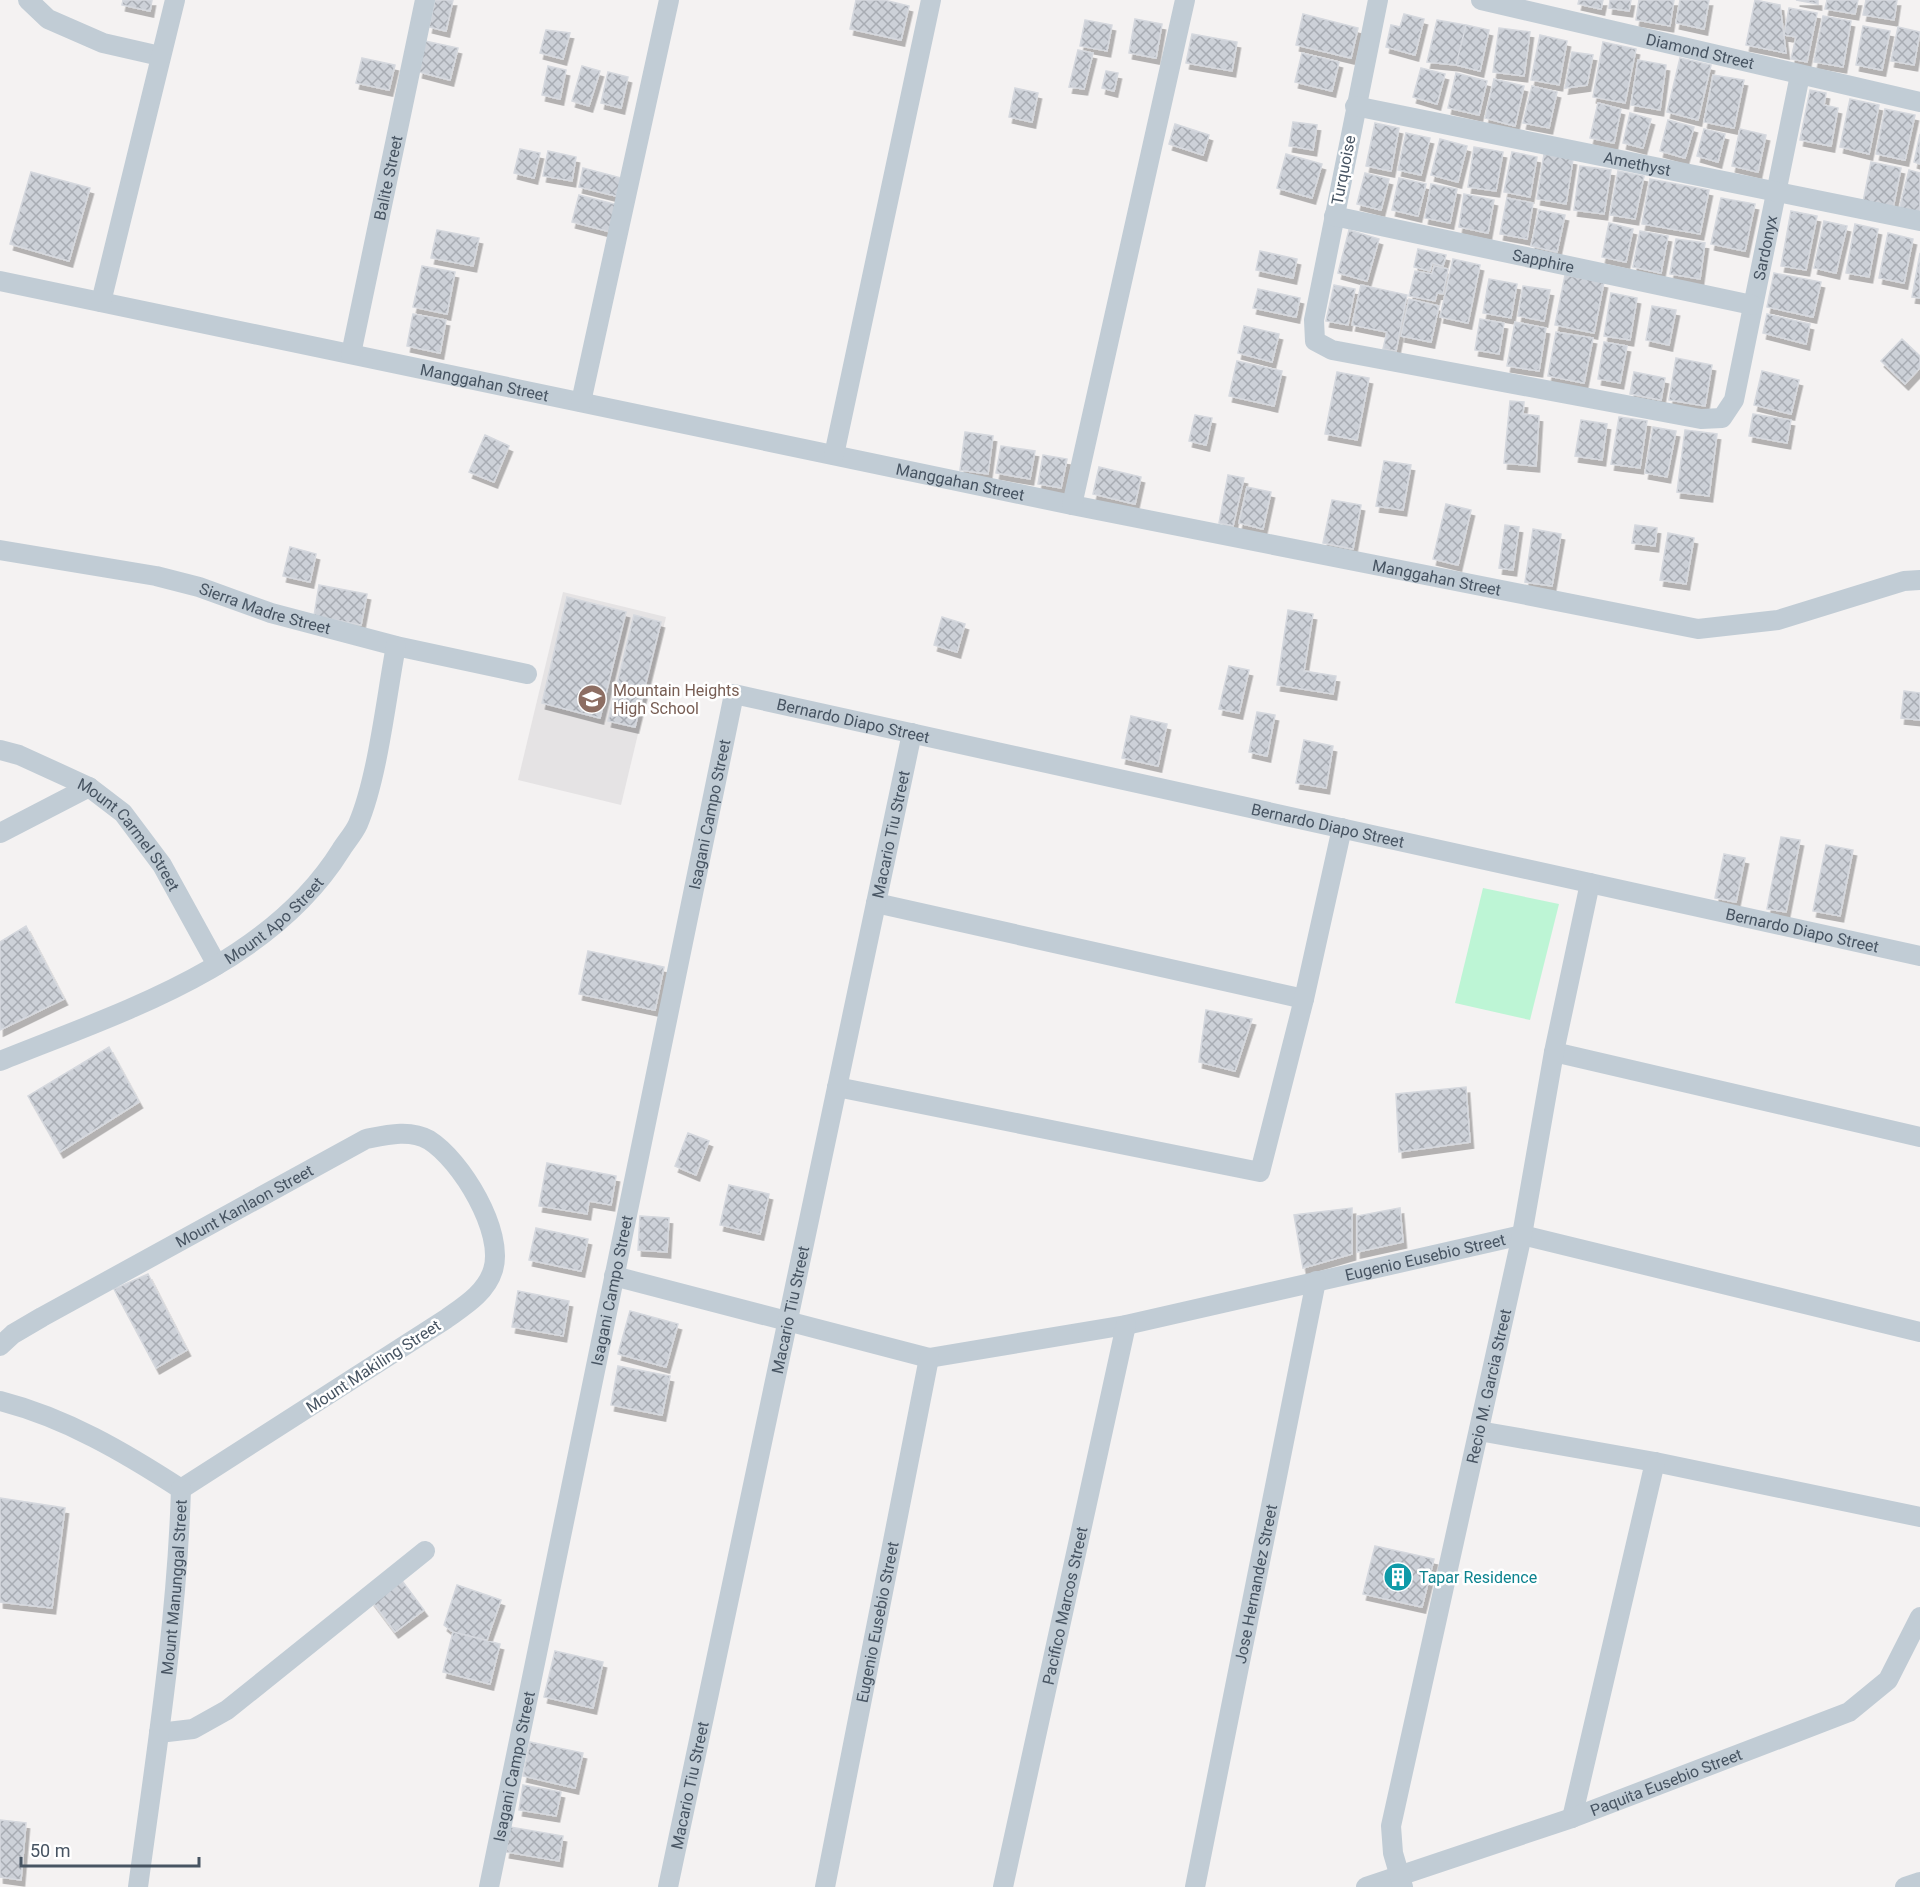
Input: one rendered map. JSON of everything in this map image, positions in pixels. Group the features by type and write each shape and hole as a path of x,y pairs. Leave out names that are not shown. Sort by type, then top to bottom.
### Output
{"street":[{"path":"28,0 48,19 103,43 160,56"},
{"path":"101,302 160,56 176,0"},
{"name":"Balite Street","path":"351,354 425,0"},
{"path":"581,402 669,0"},
{"path":"834,455 931,0"},
{"path":"1072,505 1185,0"},
{"name":"Turquoise","path":"1378,0 1314,320 1315,341 1332,350 1425,368 1701,419 1722,417"},
{"name":"Diamond Street","path":"1481,0 1503,2 1920,102"},
{"name":"Sardonyx","path":"1722,417 1734,400 1800,75"},
{"name":"Amethyst","path":"1355,106 1920,221"},
{"name":"Sapphire","path":"1334,216 1752,305"},
{"name":"Manggahan Street","path":"0,281 1072,505 1698,629 1778,620 1904,581 1920,580"},
{"name":"Sierra Madre Street","path":"0,550 156,576 200,587 272,613 396,646 527,674"},
{"name":"Mount Apo Street","path":"0,1061 125,1010 217,965 273,927 325,875 358,824 372,775 396,646"},
{"name":"Bernardo Diapo Street","path":"734,694 1920,956"},
{"name":"Isagani Campo Street","path":"489,1887 734,694"},
{"name":"Macario Tiu Street","path":"668,1887 912,733"},
{"name":"Mount Carmel Street","path":"0,750 19,755 89,787 123,813 162,865 217,965"},
{"path":"0,833 89,787"},
{"path":"837,1087 1260,1172 1304,999 1342,828"},
{"name":"Recio M. Garcia Street","path":"1401,1882 1393,1853 1391,1826 1522,1235 1554,1052 1590,883"},
{"path":"876,903 1304,999"},
{"path":"1554,1052 1920,1137"},
{"name":"Mount Kanlaon Street","path":"0,1346 13,1334 42,1317 366,1139 398,1133 428,1140 455,1164 479,1201"},
{"name":"Mount Makiling Street","path":"181,1489 447,1319 479,1294 493,1270 495,1241 479,1201"},
{"name":"Eugenio Eusebio Street","path":"614,1276 929,1358 1126,1325 1522,1235 1920,1332"},
{"name":"Jose Hernandez Street","path":"1195,1887 1316,1281"},
{"name":"Pacifico Marcos Street","path":"1003,1887 1126,1325"},
{"name":"Eugenio Eusebio Street","path":"825,1887 929,1358"},
{"name":"Mount Manunggal Street","path":"0,1401 71,1426 126,1454 181,1489 179,1553 159,1733 138,1887"},
{"path":"1479,1431 1655,1462 1920,1517"},
{"path":"1572,1818 1655,1462"},
{"path":"159,1733 193,1729 227,1710 425,1551"},
{"name":"Paquita Eusebio Street","path":"1366,1887 1401,1882 1850,1712 1888,1680 1920,1617"},
{"path":"1905,1887 1920,1882"}],"shaded area":[{"name":"Mountain Heights High School","path":"563,592 666,617 621,805 518,780"}],"green space":[{"path":"1483,888 1559,904 1530,1020 1455,1003"}],"building":[{"path":"123,0 152,0 150,11 122,5"},
{"path":"435,0 453,0 446,31 429,27"},
{"path":"856,0 884,0 909,6 901,40 850,29"},
{"path":"1579,0 1603,0 1601,9 1578,4"},
{"path":"1610,0 1631,0 1629,11 1609,8"},
{"path":"1639,0 1674,0 1670,26 1636,20"},
{"path":"1680,0 1709,0 1704,29 1676,23"},
{"path":"1755,0 1780,5 1786,53 1746,45"},
{"path":"1796,0 1818,0 1818,4"},
{"path":"1827,0 1858,0 1855,14 1825,9"},
{"path":"1866,0 1897,0 1894,20 1863,15"},
{"path":"1789,8 1817,13 1807,62 1791,59 1796,37 1784,35"},
{"path":"1303,14 1358,28 1351,58 1296,45"},
{"path":"1404,14 1424,19 1415,55 1386,47 1391,25 1400,27"},
{"path":"1823,16 1851,21 1843,67 1814,62"},
{"path":"1135,19 1162,24 1156,58 1129,53"},
{"path":"1085,20 1112,25 1107,51 1080,46"},
{"path":"1437,20 1466,25 1456,65 1427,62"},
{"path":"1466,25 1489,30 1480,71 1456,65"},
{"path":"1863,26 1890,31 1882,70 1856,65"},
{"path":"1898,27 1920,32 1914,65 1891,61"},
{"path":"1499,28 1530,32 1524,76 1493,72"},
{"path":"546,30 570,33 563,59 540,53"},
{"path":"1192,34 1237,42 1232,71 1186,63"},
{"path":"1540,35 1567,41 1559,85 1531,80"},
{"path":"425,41 458,48 450,80 419,72"},
{"path":"1603,42 1636,49 1625,103 1593,97"},
{"path":"1078,50 1093,53 1084,89 1069,87"},
{"path":"1572,52 1593,55 1587,85 1565,88"},
{"path":"1302,53 1339,62 1332,91 1295,82"},
{"path":"362,58 395,65 389,90 356,83"},
{"path":"1680,58 1711,65 1698,120 1667,112"},
{"path":"1638,60 1666,65 1660,110 1631,105"},
{"path":"548,66 566,70 560,99 542,95"},
{"path":"582,66 600,71 589,106 572,101"},
{"path":"1421,68 1445,74 1437,104 1413,97"},
{"path":"1106,71 1118,73 1114,91 1102,88"},
{"path":"608,72 628,77 621,108 601,103"},
{"path":"1456,73 1487,81 1479,115 1448,108"},
{"path":"1713,75 1744,80 1734,128 1704,122"},
{"path":"1494,79 1524,86 1515,126 1485,118"},
{"path":"1532,86 1557,92 1549,128 1523,123"},
{"path":"1015,88 1038,93 1032,122 1009,117"},
{"path":"1810,90 1826,93 1824,105 1838,108 1831,146 1800,140"},
{"path":"1850,99 1879,105 1869,154 1840,147"},
{"path":"1598,103 1621,109 1614,143 1590,138"},
{"path":"1885,109 1915,115 1905,160 1876,154"},
{"path":"1630,113 1651,119 1643,148 1623,143"},
{"path":"1668,120 1694,127 1685,158 1660,151"},
{"path":"1293,122 1317,125 1313,150 1289,146"},
{"path":"1375,123 1399,128 1391,171 1366,166"},
{"path":"1175,124 1209,135 1203,155 1169,144"},
{"path":"1704,129 1725,134 1718,162 1697,156"},
{"path":"1740,129 1766,135 1758,172 1732,166"},
{"path":"1406,133 1430,138 1421,175 1398,170"},
{"path":"1920,134 1920,164 1914,162"},
{"path":"1440,139 1467,146 1458,182 1431,175"},
{"path":"1474,147 1503,152 1496,191 1468,187"},
{"path":"520,149 540,153 534,178 514,173"},
{"path":"548,151 576,157 572,181 543,176"},
{"path":"1512,152 1537,157 1530,197 1504,192"},
{"path":"1286,154 1322,164 1312,198 1277,188"},
{"path":"1544,154 1573,159 1566,204 1537,199"},
{"path":"1871,162 1901,168 1892,213 1862,207"},
{"path":"1580,166 1611,170 1604,214 1574,210"},
{"path":"583,168 625,179 620,197 579,187"},
{"path":"1909,170 1920,173 1920,215 1899,210"},
{"path":"1618,171 1644,176 1635,219 1610,215"},
{"path":"31,172 90,188 69,261 10,244"},
{"path":"1365,173 1389,179 1381,210 1357,204"},
{"path":"1399,178 1426,184 1418,216 1392,210"},
{"path":"1650,179 1709,190 1700,234 1642,224"},
{"path":"1431,184 1457,189 1450,223 1425,218"},
{"path":"1464,194 1494,200 1488,233 1459,227"},
{"path":"579,195 618,205 611,232 572,222"},
{"path":"1507,198 1533,203 1527,239 1500,234"},
{"path":"1721,198 1755,204 1745,251 1711,244"},
{"path":"1539,210 1565,215 1557,252 1531,246"},
{"path":"1791,211 1817,216 1806,270 1781,266"},
{"path":"1824,221 1847,226 1836,273 1814,268"},
{"path":"1609,223 1633,229 1626,262 1602,257"},
{"path":"1855,224 1878,229 1869,277 1846,273"},
{"path":"437,230 479,238 473,266 431,258"},
{"path":"1349,230 1379,239 1367,281 1338,273"},
{"path":"1640,231 1668,236 1661,273 1633,267"},
{"path":"1888,233 1913,239 1904,283 1879,278"},
{"path":"1676,239 1705,243 1700,279 1670,274"},
{"path":"1418,249 1446,255 1443,266 1432,263 1430,271 1414,267"},
{"path":"1260,251 1297,259 1293,278 1256,270"},
{"path":"1920,253 1920,298 1912,297"},
{"path":"1453,259 1480,265 1468,323 1440,317"},
{"path":"422,266 455,272 447,314 413,307"},
{"path":"1434,266 1448,269 1443,294 1437,293 1435,301 1409,296 1415,271 1432,274"},
{"path":"1774,273 1821,282 1813,317 1767,307"},
{"path":"1565,275 1604,282 1594,333 1555,325"},
{"path":"1489,279 1517,284 1511,318 1483,313"},
{"path":"1334,285 1355,289 1348,325 1326,321"},
{"path":"1361,285 1407,295 1396,351 1383,349 1387,332 1352,325"},
{"path":"1523,286 1550,290 1544,321 1518,316"},
{"path":"1258,289 1300,298 1296,317 1253,308"},
{"path":"1611,293 1637,298 1630,340 1604,336"},
{"path":"1409,299 1439,306 1431,342 1401,336"},
{"path":"1652,306 1676,310 1669,345 1646,340"},
{"path":"413,314 446,320 440,353 407,346"},
{"path":"1767,314 1810,324 1806,344 1763,333"},
{"path":"1480,319 1504,323 1499,354 1475,350"},
{"path":"1515,322 1546,328 1539,371 1507,366"},
{"path":"1244,326 1279,334 1272,362 1238,353"},
{"path":"1556,332 1593,338 1584,383 1548,376"},
{"path":"1902,339 1920,356 1920,368 1905,384 1881,361"},
{"path":"1604,342 1627,346 1620,383 1598,379"},
{"path":"1676,358 1712,365 1705,406 1669,400"},
{"path":"1237,361 1282,371 1274,406 1229,396"},
{"path":"1762,371 1799,380 1791,414 1754,405"},
{"path":"1337,372 1369,378 1357,440 1325,434"},
{"path":"1634,372 1665,378 1661,400 1630,394"},
{"path":"1510,401 1524,402 1523,414 1539,416 1536,466 1504,463"},
{"path":"1753,414 1791,420 1787,443 1749,436"},
{"path":"1195,415 1212,418 1206,445 1189,441"},
{"path":"1619,417 1647,421 1640,468 1611,464"},
{"path":"1581,420 1607,424 1602,460 1575,456"},
{"path":"1653,427 1676,431 1667,477 1645,473"},
{"path":"1685,430 1717,434 1709,496 1677,492"},
{"path":"965,432 993,436 988,474 960,470"},
{"path":"485,435 509,446 494,482 469,472"},
{"path":"1001,446 1035,451 1030,479 996,473"},
{"path":"1043,455 1067,459 1061,488 1038,484"},
{"path":"1384,461 1411,465 1403,510 1376,506"},
{"path":"1099,467 1141,477 1135,504 1093,494"},
{"path":"1228,475 1244,478 1233,526 1219,523"},
{"path":"1247,487 1271,492 1263,529 1239,523"},
{"path":"1332,500 1361,505 1353,549 1323,543"},
{"path":"1446,504 1471,510 1458,565 1433,559"},
{"path":"1505,525 1519,527 1513,570 1499,568"},
{"path":"1635,525 1657,528 1655,546 1632,543"},
{"path":"1533,529 1561,534 1552,586 1525,582"},
{"path":"1668,533 1694,538 1686,584 1660,580"},
{"path":"290,547 316,554 310,582 283,576"},
{"path":"319,585 367,594 361,625 314,616"},
{"path":"567,597 626,612 600,718 542,703"},
{"path":"1288,610 1313,614 1304,671 1336,676 1333,694 1277,685"},
{"path":"634,615 661,622 635,727 608,721"},
{"path":"942,617 965,624 957,652 934,645"},
{"path":"1229,666 1249,670 1239,713 1219,709"},
{"path":"1904,691 1920,693 1920,720 1901,718"},
{"path":"1257,712 1275,715 1267,756 1249,752"},
{"path":"1131,716 1167,724 1158,766 1122,758"},
{"path":"1304,740 1333,746 1326,788 1296,783"},
{"path":"1781,837 1800,840 1786,912 1767,909"},
{"path":"1826,845 1853,850 1840,916 1813,911"},
{"path":"1724,854 1745,858 1736,902 1715,898"},
{"path":"26,926 64,999 0,1030 0,942"},
{"path":"588,951 664,967 655,1010 579,994"},
{"path":"1206,1010 1252,1019 1235,1071 1199,1062"},
{"path":"109,1047 139,1102 60,1152 28,1096"},
{"path":"1466,1087 1470,1142 1399,1152 1396,1094"},
{"path":"688,1133 709,1141 696,1175 675,1166"},
{"path":"547,1163 616,1176 611,1205 589,1201 587,1214 539,1206"},
{"path":"729,1185 769,1194 760,1234 720,1225"},
{"path":"1352,1208 1352,1254 1303,1268 1294,1215"},
{"path":"1400,1208 1403,1242 1357,1252 1357,1216"},
{"path":"640,1216 669,1218 667,1252 638,1250"},
{"path":"536,1228 588,1239 581,1271 529,1260"},
{"path":"148,1274 187,1350 156,1368 114,1289"},
{"path":"518,1291 569,1301 563,1336 512,1327"},
{"path":"630,1311 678,1324 666,1367 618,1354"},
{"path":"618,1366 670,1376 662,1415 611,1405"},
{"path":"0,1498 65,1508 52,1608 0,1602"},
{"name":"Tapar Residence","path":"1375,1546 1434,1559 1422,1607 1363,1594"},
{"path":"400,1578 424,1610 395,1632 371,1600"},
{"path":"457,1585 501,1600 487,1640 453,1632 444,1625"},
{"path":"453,1632 500,1644 490,1684 443,1672"},
{"path":"555,1651 603,1662 593,1708 544,1697"},
{"path":"530,1742 583,1753 575,1788 523,1776"},
{"path":"523,1785 561,1792 556,1816 519,1810"},
{"path":"0,1820 26,1823 21,1880 0,1877"},
{"path":"510,1827 563,1836 559,1861 506,1852"}],"place":[{"name":"Mountain Heights High School","path":"592,699"},
{"name":"Tapar Residence","path":"1398,1577"}]}
